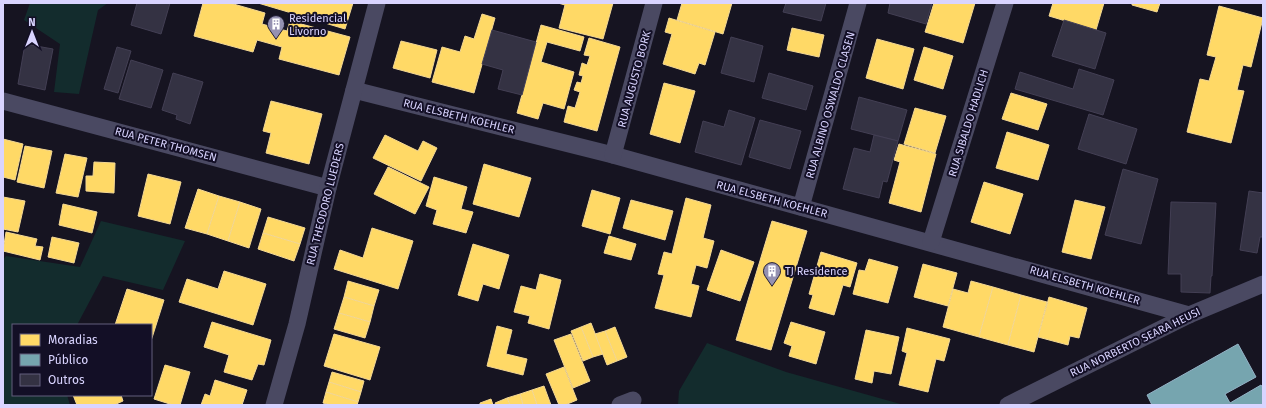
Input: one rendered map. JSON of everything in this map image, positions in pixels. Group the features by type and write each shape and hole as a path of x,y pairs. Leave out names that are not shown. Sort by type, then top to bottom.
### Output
{"street":[{"name":"RUA THEODORO LUEDERS","path":"274,405 297,324 328,188 377,3"},
{"name":"RUA AUGUSTO BORK","path":"613,155 654,3"},
{"name":"RUA ALBINO OSWALDO CLASEN","path":"801,207 858,3"},
{"name":"RUA SIBALDO HADLICH","path":"931,242 1005,3"},
{"name":"RUA ELSBETH KOEHLER","path":"354,90 613,155 931,242 1189,315"},
{"name":"RUA PETER THOMSEN","path":"3,101 328,188"},
{"name":"RUA NORBERTO SEARA HEUSI","path":"1008,405 1189,315 1263,284"}],"green space":[{"path":"30,3 108,3 98,10 79,94 54,92 60,44 24,20"},
{"path":"101,221 185,241 163,290 103,276 78,324 12,324 12,396 67,396 70,405 3,405 3,260 6,256 80,267"},
{"path":"707,343 786,372 904,405 678,405 679,391"}],"building: Moradias":[{"name":"Residencial Livorno","path":"203,3 230,3 265,13 262,24 287,31 290,21 350,37 339,75 279,59 282,47 257,40 253,52 194,36"},
{"path":"258,3 353,3 345,29"},
{"path":"558,3 613,3 603,39 559,28 565,5"},
{"path":"682,3 732,3 723,34 677,20"},
{"path":"934,3 975,3 963,43 925,32"},
{"path":"1053,3 1104,3 1096,30 1049,16"},
{"path":"1132,3 1160,3 1157,12 1132,5"},
{"path":"1219,6 1263,18 1251,67 1243,65 1237,90 1244,91 1231,143 1187,132 1200,79 1209,81 1216,57 1207,55"},
{"path":"482,14 495,18 474,93 432,82 442,47 460,52 465,36 474,39"},
{"path":"669,18 715,32 705,65 699,63 695,74 663,64 672,34 665,32"},
{"path":"541,25 584,37 580,51 547,42 541,62 574,72 564,109 543,103 538,119 517,113"},
{"path":"792,28 824,35 819,57 787,50"},
{"path":"589,38 620,47 597,131 564,122 568,106 575,108 580,92 574,90 577,82 581,83 583,76 579,75 582,63 587,65 590,56 584,55"},
{"path":"877,39 914,49 903,89 866,78"},
{"path":"401,41 437,50 430,78 393,68"},
{"path":"924,47 953,56 943,89 914,80"},
{"path":"664,83 695,91 680,143 650,134"},
{"path":"1011,93 1047,104 1038,130 1002,119"},
{"path":"271,101 322,114 309,164 266,153 271,133 263,131"},
{"path":"915,108 946,116 935,153 904,144"},
{"path":"1007,132 1049,145 1038,180 996,168"},
{"path":"385,135 418,151 423,141 437,148 421,181 373,158"},
{"path":"3,139 23,144 15,180 3,177"},
{"path":"899,144 936,154 921,212 889,203 900,162 894,160"},
{"path":"25,146 52,151 44,188 17,182"},
{"path":"65,154 87,158 78,197 56,193"},
{"path":"94,162 115,163 114,193 86,191 86,176 93,176"},
{"path":"484,164 531,178 519,217 473,204"},
{"path":"388,167 429,187 415,214 374,194"},
{"path":"148,174 181,182 170,224 138,216"},
{"path":"434,177 467,187 461,209 473,212 466,233 433,224 437,210 426,206"},
{"path":"984,182 1023,194 1010,234 971,222"},
{"path":"198,189 219,196 207,234 185,228"},
{"path":"592,190 620,198 610,234 582,226"},
{"path":"219,196 240,202 228,241 207,234"},
{"path":"3,197 25,201 18,232 3,229"},
{"path":"686,198 711,205 703,238 714,241 707,268 696,265 691,284 699,286 691,317 655,308 664,275 658,274 664,252 672,254"},
{"path":"631,200 673,211 665,240 623,228"},
{"path":"1075,200 1105,207 1091,259 1062,252"},
{"path":"240,202 261,209 249,248 228,241"},
{"path":"63,204 97,212 92,233 59,225"},
{"path":"268,217 305,228 300,244 263,233"},
{"name":"TJ Residence","path":"772,221 807,231 771,350 736,340"},
{"path":"372,228 413,241 398,289 334,269 340,250 363,258"},
{"path":"6,232 37,239 35,246 43,247 40,260 3,251"},
{"path":"263,233 300,244 294,261 258,249"},
{"path":"609,236 636,244 631,260 604,253"},
{"path":"52,237 79,243 74,263 48,257"},
{"path":"473,244 509,255 499,289 483,284 478,301 458,295"},
{"path":"721,250 754,262 740,301 707,290"},
{"path":"821,252 857,263 850,287 843,285 834,315 809,308 813,295 809,294"},
{"path":"869,259 898,267 888,303 853,294 859,270 865,271"},
{"path":"923,264 957,273 948,306 914,297"},
{"path":"224,271 266,284 253,325 179,302 187,279 218,289"},
{"path":"540,274 561,280 549,329 528,323 530,316 514,312 521,286 536,290"},
{"path":"348,281 379,290 374,306 344,297"},
{"path":"971,281 993,287 979,337 943,327 953,289 968,293"},
{"path":"993,287 1021,295 1008,345 979,337"},
{"path":"127,289 164,300 152,338 152,324 115,324"},
{"path":"1021,295 1047,302 1034,352 1008,345"},
{"path":"344,297 374,306 370,322 339,313"},
{"path":"1049,297 1087,308 1079,338 1070,336 1068,345 1038,337"},
{"path":"339,313 370,322 365,338 334,329"},
{"path":"212,322 271,340 264,365 258,364 252,380 224,372 229,355 204,347"},
{"path":"791,322 825,332 816,364 789,356 792,346 784,343"},
{"path":"591,323 603,354 593,357 581,327"},
{"path":"497,326 512,330 506,354 527,359 523,375 487,366"},
{"path":"581,327 593,357 583,361 571,331"},
{"path":"615,327 627,357 617,361 605,331"},
{"path":"907,328 950,339 944,361 936,359 928,392 899,385 907,353 902,351"},
{"path":"866,330 899,337 891,374 874,371 872,383 855,379"},
{"path":"605,331 617,361 607,365 595,334"},
{"path":"334,334 380,347 370,380 324,366"},
{"path":"571,334 590,381 573,388 554,340"},
{"path":"165,365 190,372 180,405 173,405 154,399"},
{"path":"564,367 577,400 565,405 559,405 546,374"},
{"path":"332,372 364,381 361,392 329,382"},
{"path":"215,380 247,390 242,405 201,405 205,394 210,396"},
{"path":"329,382 361,392 358,402 326,392"},
{"path":"544,386 551,405 537,405 532,390"},
{"path":"532,390 537,405 523,405 520,394"},
{"path":"326,392 358,402 357,405 331,405 323,403"},
{"path":"520,394 523,405 510,405 507,398"},
{"path":"73,396 121,396 123,401 114,405 77,405"},
{"path":"507,398 510,405 496,405 495,403"},
{"path":"491,399 493,405 480,405 480,403"}],"building: Público":[{"path":"1238,344 1256,377 1225,394 1230,403 1261,385 1263,388 1263,405 1152,405 1147,395"}],"building: Outros":[{"path":"137,3 170,3 161,34 131,25"},
{"path":"786,3 826,3 821,21 783,12"},
{"path":"890,3 932,3 926,24 888,13"},
{"path":"1064,20 1106,33 1095,69 1052,56"},
{"path":"492,30 536,42 522,95 498,89 503,70 482,64"},
{"path":"731,37 763,46 754,82 721,73"},
{"path":"25,44 53,49 45,90 18,84"},
{"path":"117,47 131,51 118,93 104,89"},
{"path":"131,60 163,70 151,108 119,99"},
{"path":"1079,69 1114,80 1103,115 1015,89 1020,72 1073,89"},
{"path":"173,73 203,82 190,124 176,119 177,115 162,110"},
{"path":"769,73 813,86 806,110 762,98"},
{"path":"859,97 907,110 898,141 851,129"},
{"path":"729,110 755,118 741,165 695,152 703,121 724,127"},
{"path":"1089,114 1137,129 1126,164 1078,149"},
{"path":"760,120 801,131 790,169 749,157"},
{"path":"874,135 898,141 887,182 883,181 879,198 843,189 854,148 870,152"},
{"path":"1123,169 1158,179 1141,244 1105,235"},
{"path":"1249,191 1263,193 1263,237 1260,237 1257,253 1240,250"},
{"path":"1171,202 1216,203 1210,293 1181,292 1181,274 1168,274"}],"place":[{"name":"Residencial Livorno","path":"276,39"},
{"name":"TJ Residence","path":"772,286"}]}
